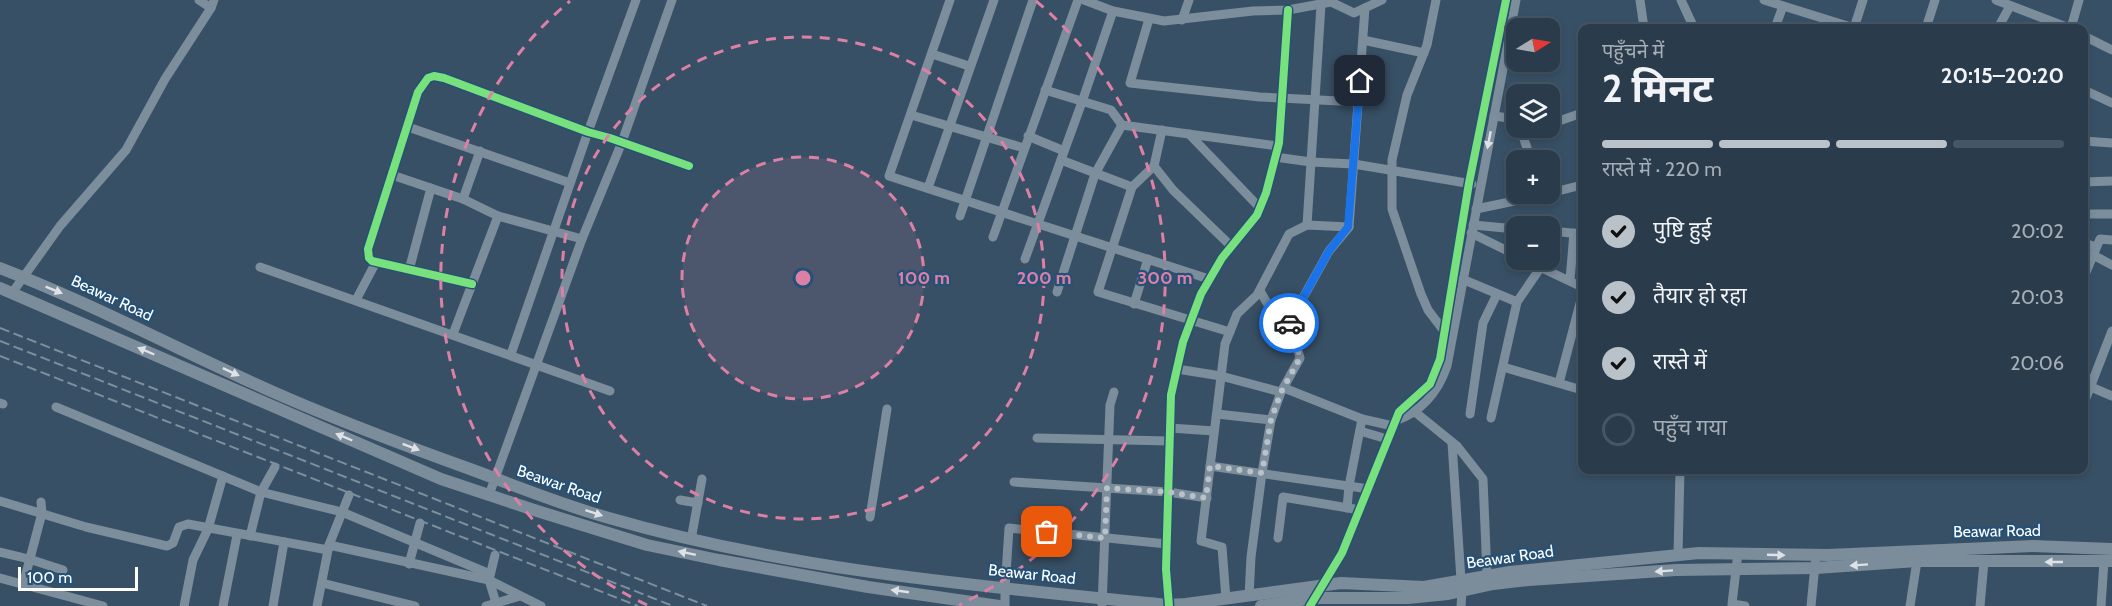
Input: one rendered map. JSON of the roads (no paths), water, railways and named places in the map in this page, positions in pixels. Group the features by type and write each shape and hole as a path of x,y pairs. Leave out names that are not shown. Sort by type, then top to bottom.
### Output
{"main road":[{"name":"Beawar Road","path":"0,268 66,295 282,396 495,479 608,518 691,540 857,571 1102,602 1168,605 1353,583 1462,586 1676,570 1816,568 1917,561 2108,561"},
{"name":"Beawar Road","path":"6,290 441,479 489,495 647,545 868,587 999,606"},
{"path":"719,560 722,546"},
{"name":"Beawar Road","path":"1261,606 1408,598 1462,586 1487,575 1678,555 1738,553 1816,555 2033,546 2112,549"}],"street":[{"path":"6,290 23,277 60,226 126,150 165,79 213,4 199,0"},
{"path":"511,354 636,0"},
{"path":"489,495 582,239 622,142 672,0"},
{"path":"950,0 889,176 1209,279"},
{"path":"928,188 994,0"},
{"path":"960,216 1033,0"},
{"path":"993,237 1078,0"},
{"path":"1084,0 1149,19 1182,20 1288,9 1328,2 1353,13 1382,0"},
{"path":"1182,20 1189,0"},
{"path":"1253,11 1257,0"},
{"path":"1436,0 1424,53 1407,95 1392,160 1392,209 1408,258 1431,313 1444,331"},
{"path":"1312,602 1342,553 1394,423 1402,408 1424,390 1433,378 1440,359 1469,183 1506,0"},
{"path":"1177,369 1283,390 1362,419 1394,423 1415,412 1438,388 1447,366 1516,0"},
{"path":"1640,0 1643,24"},
{"path":"1681,0 1693,24"},
{"path":"1764,0 1841,24"},
{"path":"1855,24 1863,0"},
{"path":"1927,24 1935,0"},
{"path":"1996,0 2059,24"},
{"path":"2071,24 2079,0"},
{"path":"1307,225 1314,100 1328,2"},
{"path":"1776,24 1783,6"},
{"path":"2000,24 2010,6"},
{"path":"1284,332 1329,251 1348,227 1365,8"},
{"path":"1168,605 1167,544 1171,395 1183,342 1209,279 1260,208 1278,146 1288,9"},
{"path":"1025,259 1113,10"},
{"path":"1149,19 1130,83 1281,98 1359,102"},
{"path":"2088,38 2112,50"},
{"path":"1363,40 1424,53"},
{"path":"932,54 969,66"},
{"path":"472,284 376,262 369,258 368,249 418,92 428,78 434,76 444,78 588,132 689,166"},
{"path":"1045,90 1111,110 1122,125 1278,146"},
{"path":"2088,92 2112,103"},
{"path":"1560,121 1578,114"},
{"path":"911,115 1024,148"},
{"path":"1494,116 1506,118"},
{"path":"1057,292 1095,174 1122,125"},
{"path":"408,127 570,183"},
{"path":"1162,130 1154,166 1132,187 1098,292 1230,332"},
{"path":"1189,134 1260,208"},
{"path":"1028,136 1095,174 1132,187"},
{"path":"2088,141 2112,143"},
{"path":"463,199 480,151"},
{"path":"1275,157 1311,162 1354,164 1480,186"},
{"path":"1154,166 1173,190 1232,247"},
{"path":"392,175 463,199 498,216 582,239"},
{"path":"2088,182 2112,181"},
{"path":"1560,190 1578,185"},
{"path":"409,270 431,188"},
{"path":"1476,209 1506,203"},
{"path":"2088,214 2112,214"},
{"path":"453,334 498,216"},
{"path":"1226,599 1222,547 1201,541 1225,344 1237,314 1260,291 1289,234 1307,225 1348,227"},
{"path":"1472,229 1506,228"},
{"path":"1472,229 1506,249"},
{"path":"1560,232 1578,233 1570,280"},
{"path":"2088,267 2100,238 2112,240"},
{"path":"2088,246 2112,265"},
{"path":"1134,304 1148,260"},
{"path":"357,300 376,262"},
{"path":"260,267 511,354 610,391"},
{"path":"1491,418 1517,302 1539,270"},
{"path":"1548,270 1578,285"},
{"path":"1462,279 1517,302"},
{"path":"1249,596 1251,557 1271,420 1283,390 1300,358 1297,347 1284,332 1260,291"},
{"path":"1470,414 1483,323 1497,294"},
{"path":"1559,383 1578,311"},
{"path":"2088,381 2112,331"},
{"path":"1503,367 1578,389"},
{"path":"2088,386 2112,396"},
{"path":"1102,602 1110,405 1114,392"},
{"path":"56,407 261,492 342,512 416,542 489,577 541,606"},
{"path":"870,517 887,409"},
{"path":"1415,412 1457,446 1483,479 1487,575"},
{"path":"1216,414 1271,420"},
{"path":"1347,508 1362,419"},
{"path":"1170,428 1214,431"},
{"path":"1360,431 1387,440"},
{"path":"1037,438 1169,441"},
{"path":"1452,444 1462,586 1461,606"},
{"path":"1210,466 1369,489"},
{"path":"250,536 261,492 275,467"},
{"path":"1678,555 1680,474"},
{"path":"184,606 193,560 208,529 223,476"},
{"path":"691,540 702,479"},
{"path":"1014,482 1168,492 1206,498"},
{"path":"317,606 329,548 349,495"},
{"path":"1278,538 1283,497 1360,510"},
{"path":"680,500 698,503"},
{"path":"0,501 86,527 167,546 173,543 179,527 188,524 489,577"},
{"path":"23,585 42,513 41,502"},
{"path":"409,564 420,523"},
{"path":"1005,606 1009,528 1167,544"},
{"path":"223,606 237,534"},
{"path":"273,606 284,542"},
{"path":"0,552 63,570"},
{"path":"1738,553 1731,605 1745,606"},
{"path":"495,555 489,577 497,604"},
{"path":"1811,606 1816,555"},
{"path":"1910,606 1917,561"},
{"path":"2101,606 2108,561"},
{"path":"1980,606 1984,562"},
{"path":"0,579 85,604 103,606"},
{"path":"322,583 415,606"},
{"path":"486,606 520,596"}],"railway":[{"path":"0,328 707,606"},
{"path":"0,341 673,606"},
{"path":"0,356 638,606"}]}
